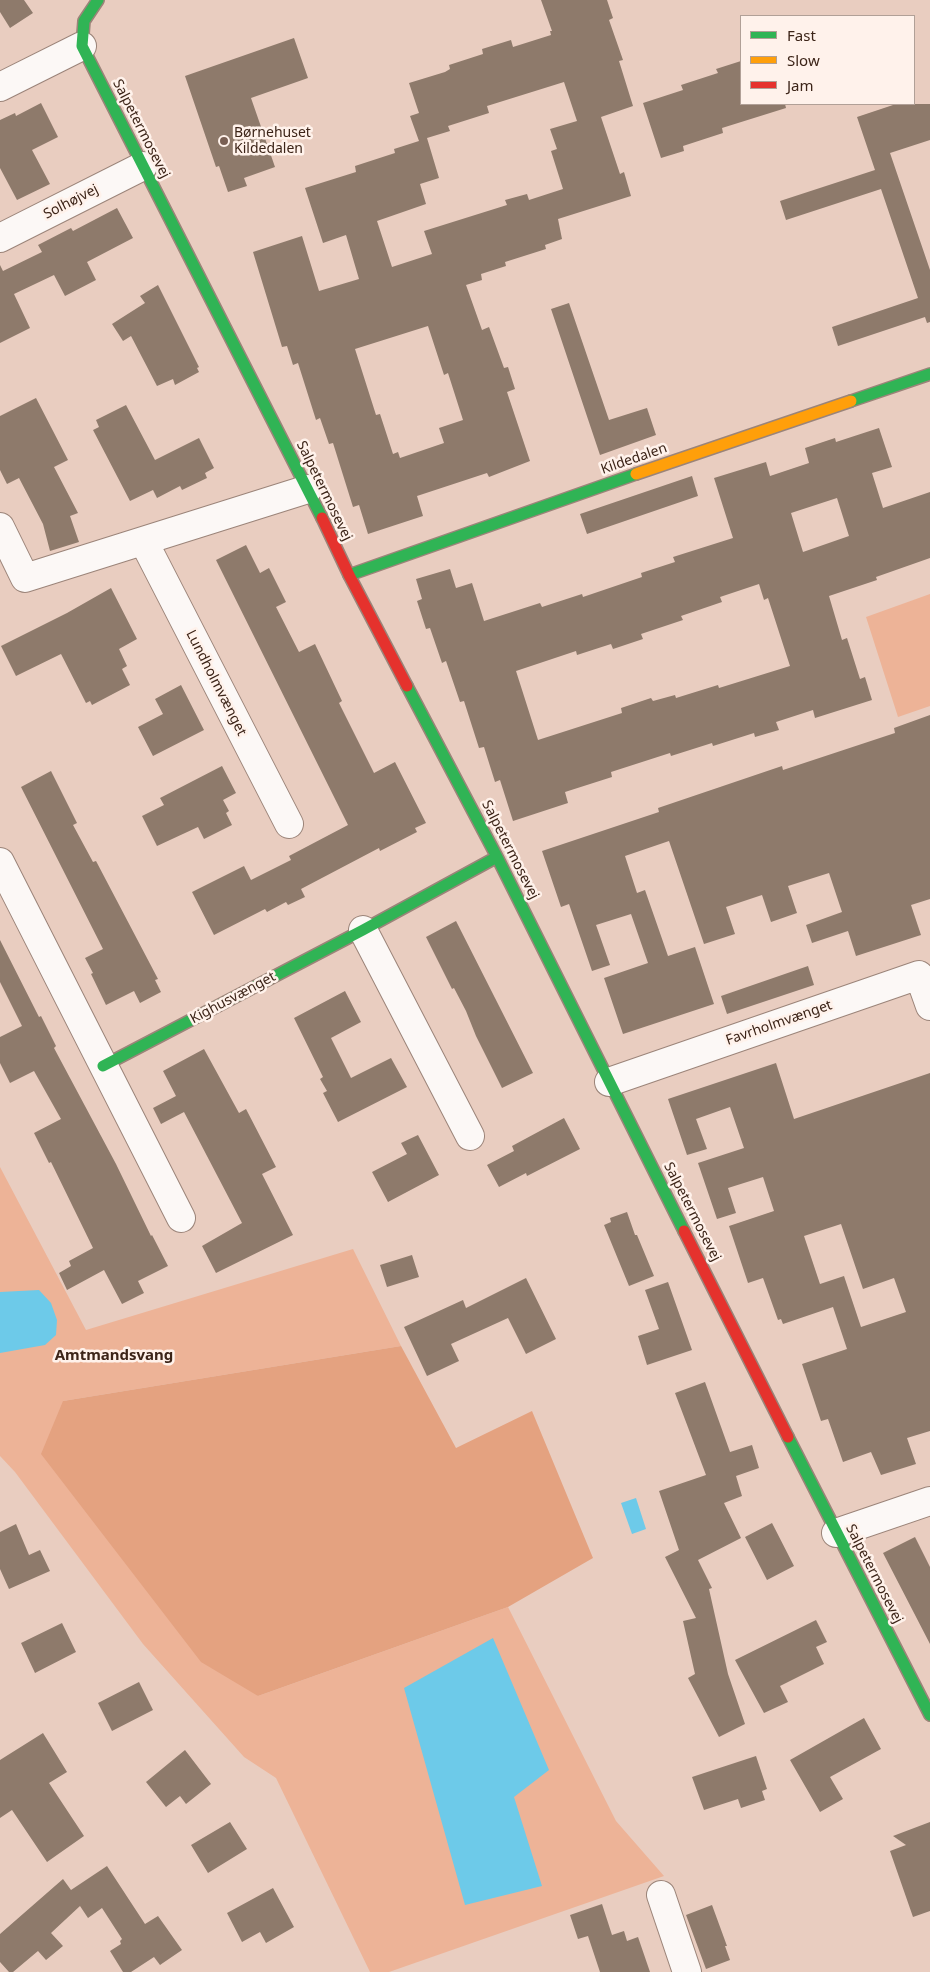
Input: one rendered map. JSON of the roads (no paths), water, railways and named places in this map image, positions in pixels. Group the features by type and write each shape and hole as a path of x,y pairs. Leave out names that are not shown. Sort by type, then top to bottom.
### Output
{"street":[{"path":"0,87 82,46 84,21 98,0"},
{"name":"Salpetermosevej","path":"82,46 308,489 349,575 497,857 930,1715"},
{"name":"Solhøjvej","path":"0,238 143,166"},
{"name":"Kildedalen","path":"349,575 639,473 930,374"},
{"path":"0,527 25,578 308,489"},
{"name":"Lundholmvænget","path":"144,542 289,824"},
{"name":"Kighusvænget","path":"103,1066 363,930 497,857"},
{"path":"0,862 180,1218"},
{"path":"363,930 470,1136"},
{"name":"Favrholmvænget","path":"609,1082 919,975 930,1006"},
{"path":"836,1532 930,1501"},
{"path":"661,1895 687,1972"}],"water":[{"path":"39,1290 51,1303 57,1320 56,1335 45,1345 0,1353 0,1292"},
{"path":"636,1498 646,1529 632,1534 621,1503"},
{"path":"493,1638 549,1770 514,1797 542,1886 465,1905 404,1688"}],"place":[{"name":"Børnehuset Kildedalen","path":"224,141"}],"district":[{"name":"Amtmandsvang","path":"114,1356"}]}
